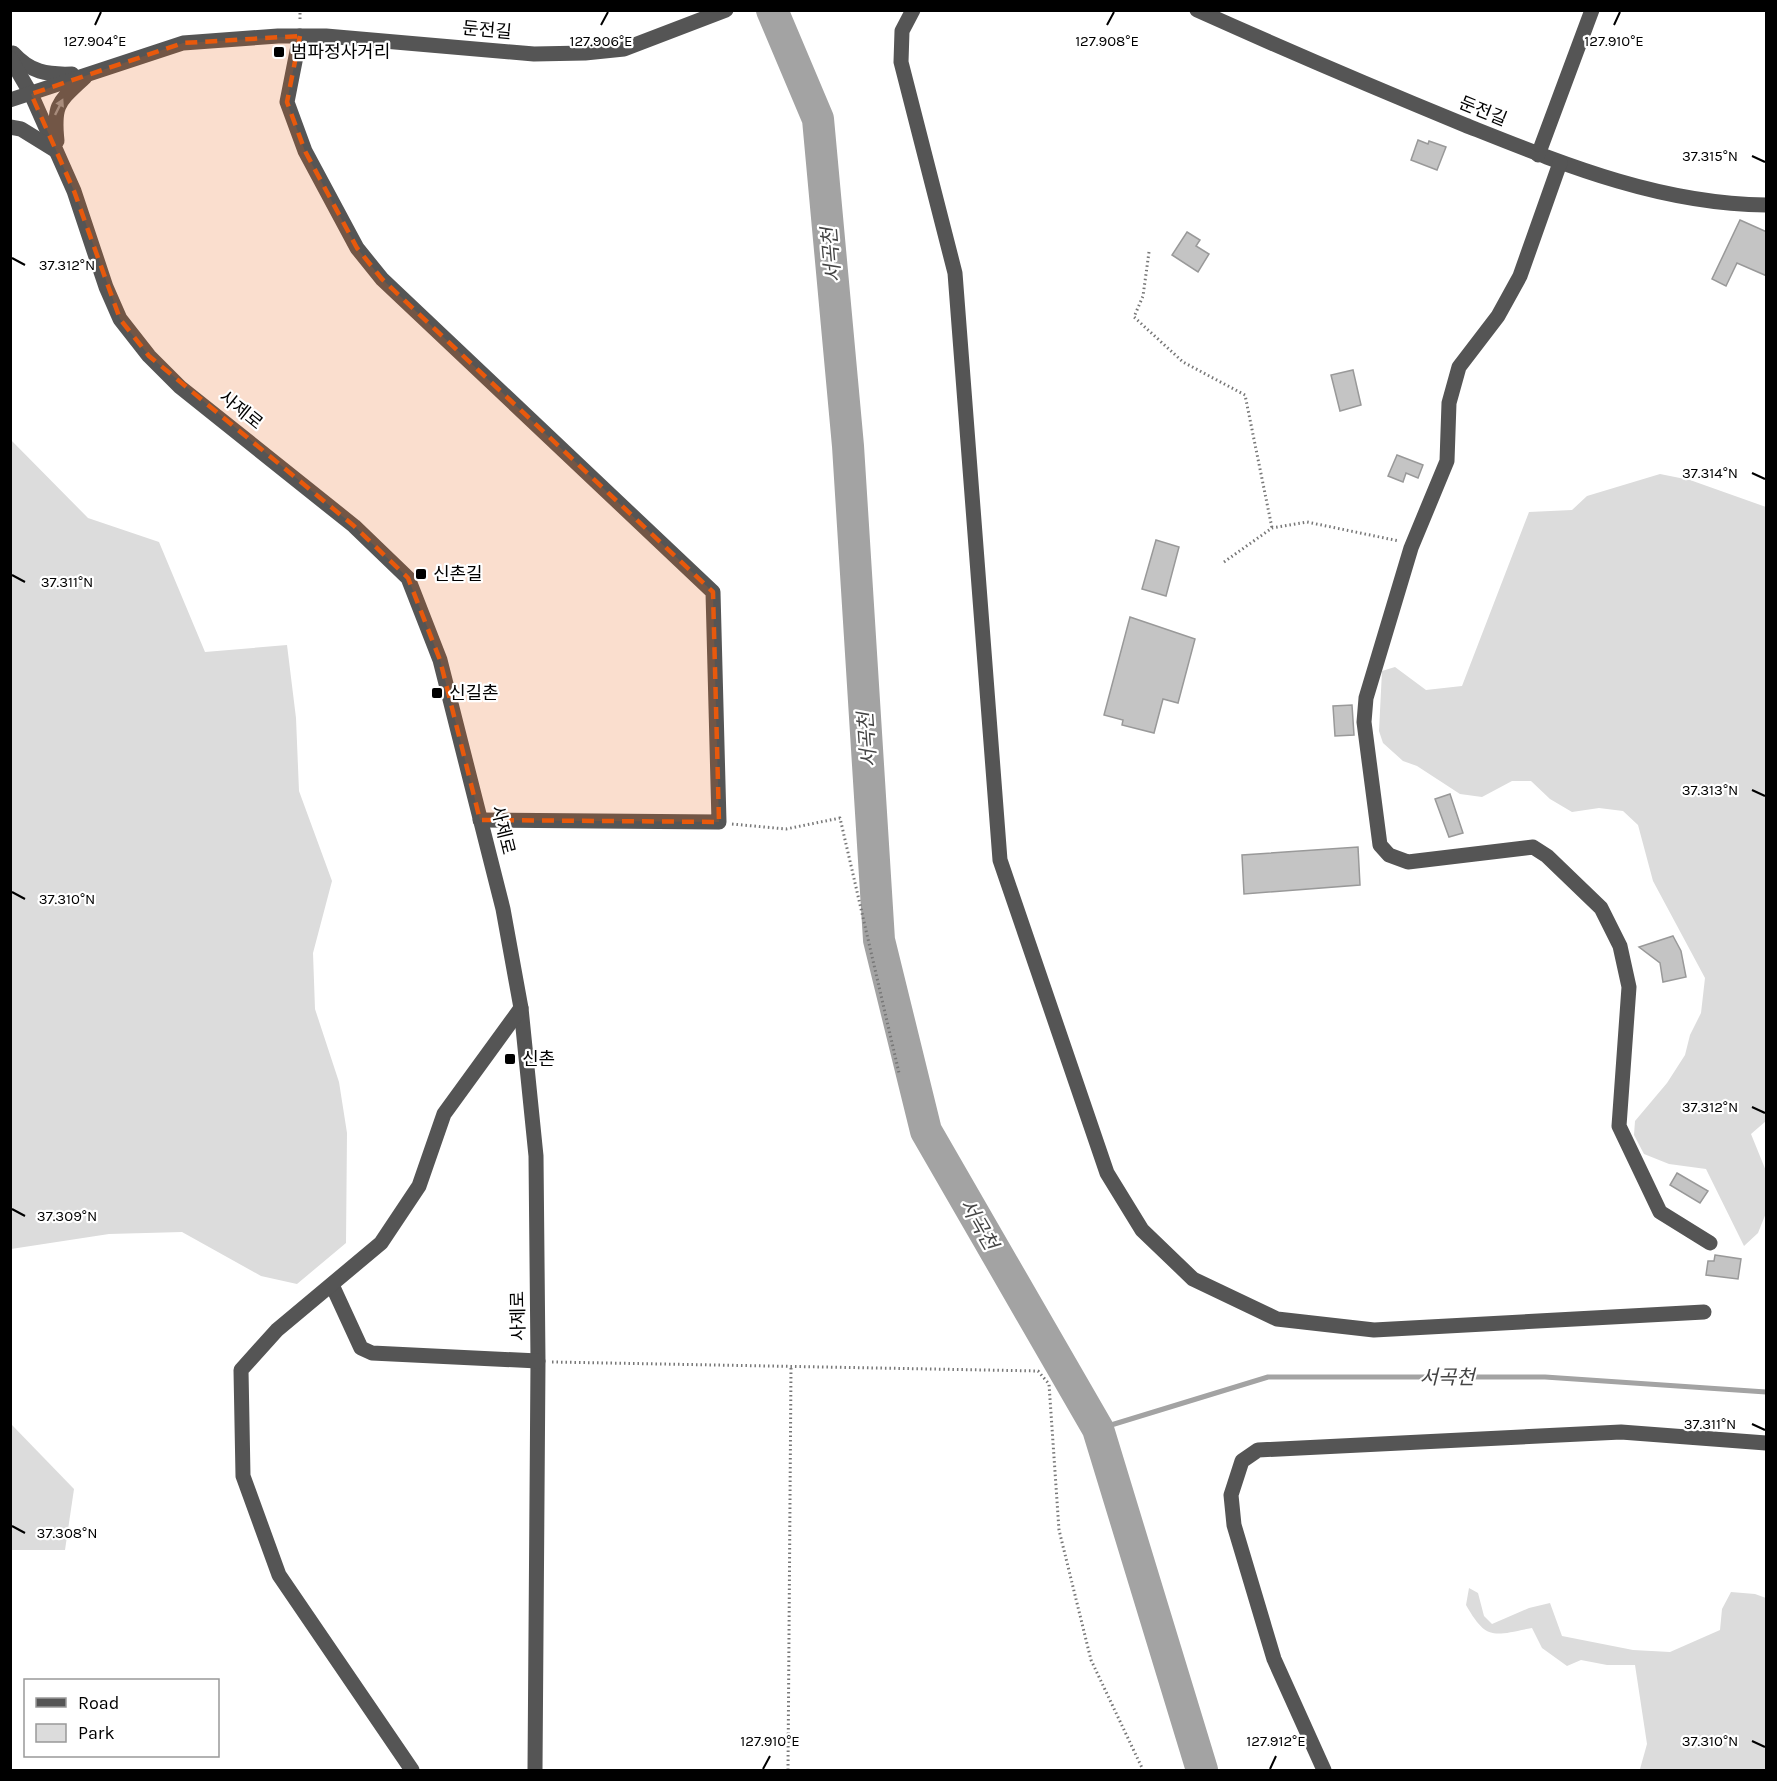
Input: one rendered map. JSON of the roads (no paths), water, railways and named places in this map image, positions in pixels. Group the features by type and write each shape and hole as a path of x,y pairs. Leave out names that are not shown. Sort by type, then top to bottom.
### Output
{"street":[{"name":"둔전길","path":"10,100 183,43 300,36 534,54 585,53 624,49 693,25 726,10"},
{"path":"913,10 902,31 901,62 955,273 1000,860 1107,1173 1142,1230 1193,1279 1277,1319 1374,1330 1704,1312"},
{"name":"둔전길","path":"1197,10 1303,58 1538,155 1624,185 1657,192 1767,205"},
{"path":"1538,155 1592,10"},
{"path":"300,36 287,102 305,151 357,248 382,279 713,592 719,822 480,820"},
{"path":"10,50 22,63 43,73 90,73"},
{"name":"사제로","path":"10,58 31,94 58,152 120,319 149,356 180,387 354,526 408,578 440,660 502,909 521,1008 536,1156 538,1361 535,1770"},
{"path":"58,152 54,116 63,99 90,73"},
{"path":"10,127 21,129 58,152"},
{"path":"1560,163 1520,276 1498,316 1459,367 1449,403 1447,461 1413,543 1366,698 1364,722 1380,845 1389,855 1408,862 1533,847 1547,856 1601,908 1620,946 1629,987 1619,1126 1660,1212 1710,1243"},
{"path":"412,1770 279,1575 243,1476 241,1370 277,1330 381,1243 419,1186 444,1114 521,1008"},
{"path":"332,1285 361,1348 372,1353 538,1361"},
{"path":"1324,1770 1274,1659 1234,1526 1231,1495 1242,1461 1258,1450 1621,1432 1767,1443"}],"waterway":[{"name":"서곡천","path":"772,10 818,119 848,446 879,940 926,1131 1098,1429 1202,1770"},
{"name":"서곡천","path":"1098,1429 1268,1377 1545,1377 1766,1392"}],"place":[{"name":"범파정사거리","path":"279,52"},
{"name":"신촌길","path":"421,574"},
{"name":"신길촌","path":"437,693"},
{"name":"신촌","path":"510,1059"}]}
